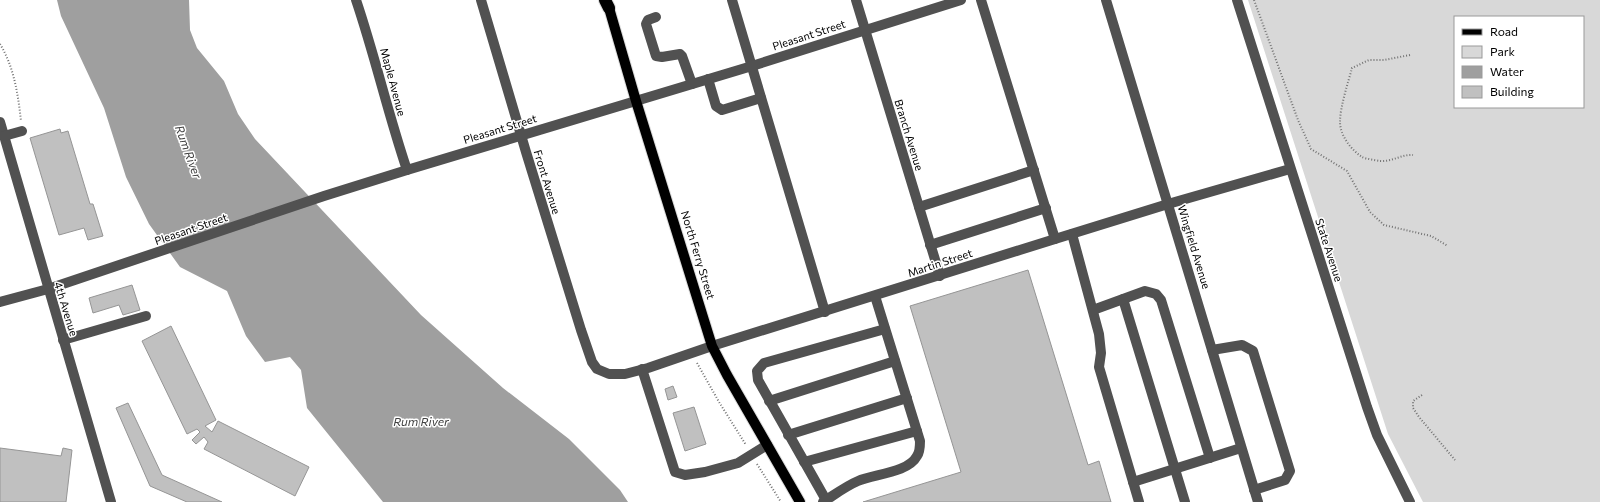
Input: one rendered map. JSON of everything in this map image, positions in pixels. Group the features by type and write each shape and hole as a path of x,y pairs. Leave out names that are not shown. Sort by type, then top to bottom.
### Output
{"main road":[{"name":"North Ferry Street","path":"607,3 712,346 727,376 800,502"}],"street":[{"name":"Maple Avenue","path":"356,0 407,170"},
{"name":"Front Avenue","path":"481,0 581,330 592,362 597,369"},
{"path":"732,0 825,312"},
{"name":"Branch Avenue","path":"856,0 940,276"},
{"name":"Pleasant Street","path":"0,302 48,289 324,196 521,135 708,80 865,29 961,0"},
{"path":"981,0 1055,239"},
{"name":"Wingfield Avenue","path":"1106,0 1258,502"},
{"name":"State Avenue","path":"1237,0 1367,408 1377,435 1410,502"},
{"path":"656,17 648,20 646,24 656,56 662,57 677,53 680,54 692,84"},
{"path":"708,80 716,106 719,109 722,110 761,98"},
{"name":"4th Avenue","path":"0,122 111,502"},
{"path":"4,136 22,131"},
{"name":"Martin Street","path":"597,369 609,374 625,374 642,370 712,346 1055,239 1168,204 1290,169"},
{"path":"919,207 1034,170"},
{"path":"930,245 1046,208"},
{"path":"1072,234 1099,334 1101,353 1099,367 1139,502"},
{"path":"1093,310 1145,291 1156,294 1161,300 1210,458"},
{"path":"875,296 920,441 919,451 917,457 912,463 900,469 857,481 824,501 758,380 757,371 764,363 885,329"},
{"path":"1123,299 1185,502"},
{"path":"63,340 146,316"},
{"path":"1212,350 1242,345 1253,351 1290,471 1285,480 1254,490"},
{"path":"769,401 895,361"},
{"path":"642,370 675,472 685,475 705,472 738,463 767,445"},
{"path":"788,435 907,398"},
{"path":"804,462 917,431"},
{"path":"1133,482 1241,448"}],"path":[{"path":"1254,0 1311,149 1347,171 1370,212 1384,225 1431,236 1448,246"},
{"path":"0,44 11,67 19,104 22,131"},
{"path":"1410,55 1384,60 1369,60 1352,68 1340,123 1346,141 1363,157 1381,161 1413,155"},
{"path":"712,346 696,363 781,502"},
{"path":"1422,395 1413,401 1413,408 1455,460"}],"green space":[{"path":"1248,0 1600,0 1600,502 1423,502 1388,434"}],"water":[{"name":"Rum River","path":"57,0 189,0 190,30 197,48 224,81 238,114 255,139 421,315 503,388 569,439 620,490 628,502 383,502 307,408 301,370 290,357 265,362 246,336 227,291 180,267 149,224 126,177 104,108 61,16"}],"building":[{"path":"60,129 61,133 68,131 90,204 93,204 103,236 88,240 84,228 59,235 30,138"},
{"path":"1028,270 1088,465 1099,461 1111,502 863,502 961,472 910,306"},
{"path":"132,285 140,310 123,315 119,305 93,313 89,298"},
{"path":"171,326 216,420 205,426 212,432 218,421 309,467 295,496 204,449 208,442 204,437 196,444 192,440 200,432 197,429 187,434 142,341"},
{"path":"673,386 677,397 668,400 665,389"},
{"path":"128,403 162,475 222,502 187,502 150,486 116,408"},
{"path":"694,407 706,444 685,451 673,413"},
{"path":"0,448 61,456 63,448 72,450 66,502 0,502"}]}
